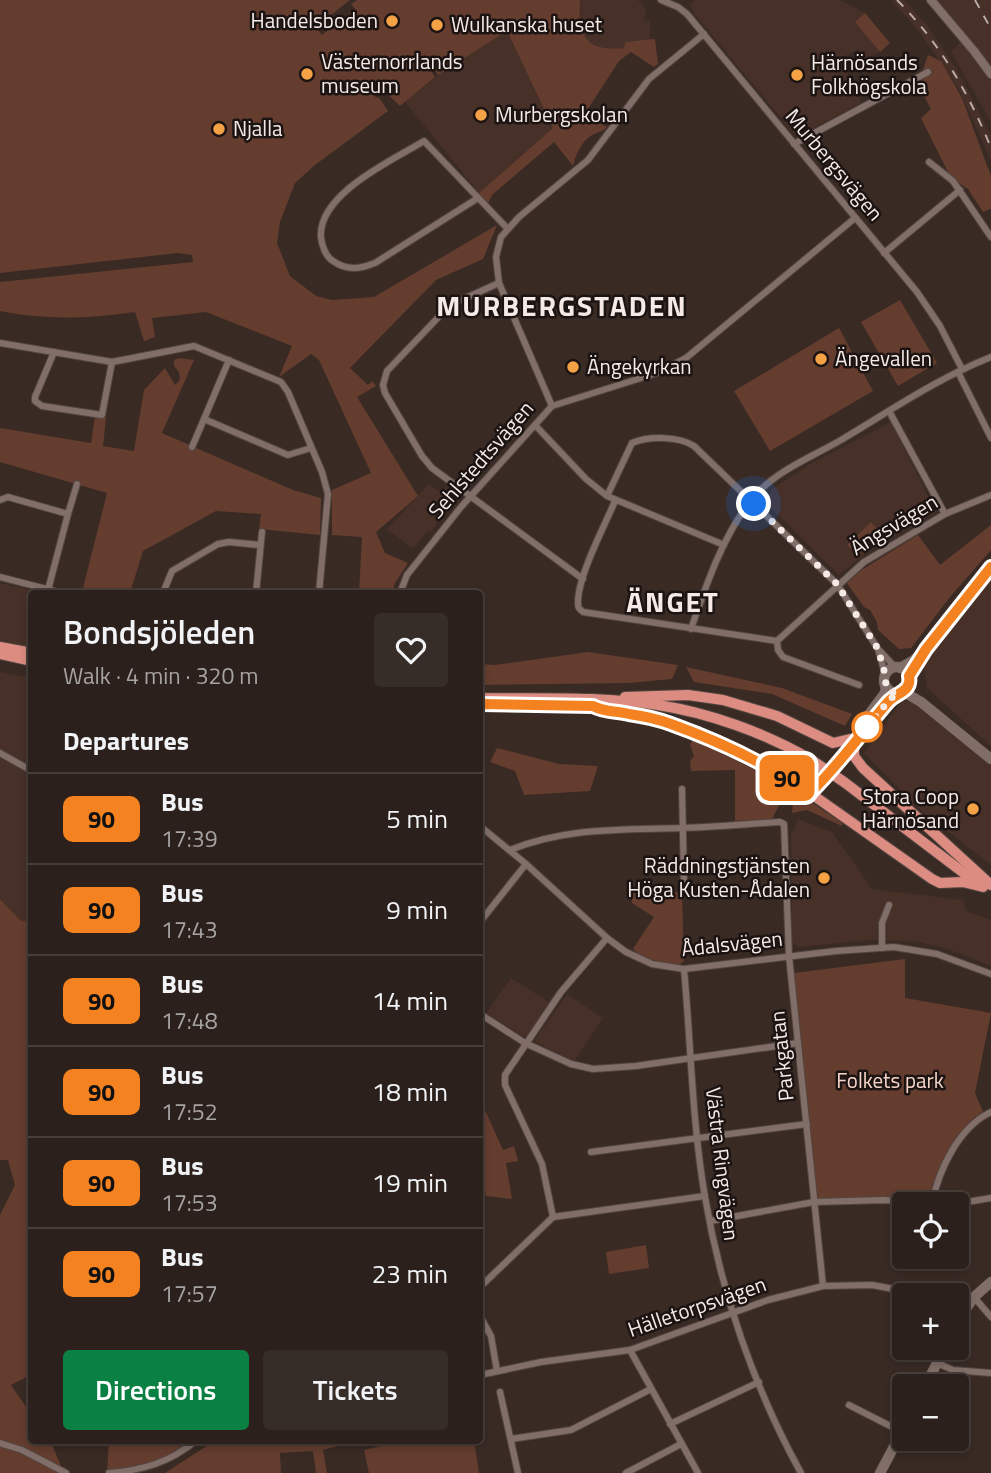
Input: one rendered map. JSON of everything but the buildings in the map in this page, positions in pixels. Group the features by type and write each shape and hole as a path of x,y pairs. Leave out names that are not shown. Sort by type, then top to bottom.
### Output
{"highway":[{"path":"0,646 28,652"},
{"path":"0,654 28,659"},
{"path":"606,702 618,697 636,696 688,695 715,698 763,711 833,743 852,742 854,756 863,768 988,888"},
{"path":"483,698 606,702 672,708 704,715 741,728 789,747 810,759 844,782 958,871 988,888"},
{"path":"483,704 593,706 662,712 741,728"},
{"path":"593,706 670,724 726,746 771,768 810,793 932,879 940,883 963,882 988,888"}],"main road":[{"path":"852,742 890,699 909,686 909,678 926,649 991,567"},
{"path":"810,793 828,776 882,698 886,686 885,674 914,660 926,649"},
{"path":"898,667 909,678 921,702"},
{"path":"886,686 892,692 901,692 921,702 991,759"},
{"path":"969,1300 991,1282"},
{"path":"931,1374 939,1360"},
{"path":"880,1473 892,1450"}],"street":[{"name":"Murbergsvägen","path":"661,0 687,14 917,292 940,326 991,438"},
{"path":"930,0 991,74"},
{"path":"552,405 499,283 496,257 501,237 507,228 589,160 649,79 704,34"},
{"path":"794,144 929,72"},
{"path":"478,198 369,265 348,268 331,260 322,244 321,235 330,208 342,194 424,141 507,228"},
{"path":"929,162 953,181 991,237"},
{"path":"884,253 960,190"},
{"name":"Sehlstedtsvägen","path":"401,590 407,575 469,497 552,405 657,373 686,358 855,218"},
{"path":"499,283 450,305 384,377 385,393 422,456 432,468 583,579"},
{"path":"0,343 112,362 194,346 281,382 288,392 322,472 328,494 319,590"},
{"path":"54,352 35,397 42,406 102,415 112,362"},
{"path":"691,629 724,545 750,500 783,473 960,371 991,357"},
{"path":"192,447 229,360"},
{"path":"889,411 945,514"},
{"path":"204,419 288,455 311,447"},
{"path":"535,425 586,479 607,496 724,545"},
{"path":"607,496 632,443 671,439 688,442 837,584 878,649 898,667"},
{"path":"0,577 48,590 76,484"},
{"name":"Ängsvägen","path":"777,641 837,584 887,547 945,514 991,495"},
{"path":"0,500 8,497 68,514"},
{"path":"615,500 583,579 578,602 583,612 777,641 778,650 783,657 859,685"},
{"path":"256,590 262,532"},
{"path":"164,590 172,572 218,544 229,542 260,545"},
{"path":"878,649 885,674"},
{"path":"0,753 28,769"},
{"path":"682,789 684,883"},
{"name":"Parkgatan","path":"683,828 783,824 786,831 789,956 823,1286"},
{"path":"510,850 551,837 601,830 683,828"},
{"name":"Ådalsvägen","path":"483,829 607,937 626,952 652,964 684,969 789,956 907,948 937,954 991,974"},
{"path":"483,917 526,864"},
{"path":"882,948 882,923 889,905"},
{"path":"552,1217 542,1164 504,1082 507,1070 561,992 607,937"},
{"name":"Västra Ringvägen","path":"684,969 697,1139 718,1266 759,1382 801,1473"},
{"path":"483,1016 525,1043 571,1065 593,1069 799,1044"},
{"path":"934,1192 937,1181 964,1132 973,1122 991,1112"},
{"path":"591,1152 807,1124"},
{"path":"483,1284 552,1217 705,1196"},
{"path":"969,1201 991,1198"},
{"path":"710,1221 814,1202 892,1200"},
{"name":"Hälletorpsvägen","path":"483,1374 541,1362 630,1350 768,1300 823,1286 873,1285 892,1289"},
{"path":"969,1304 991,1317"},
{"path":"483,1321 491,1336 498,1371"},
{"path":"630,1350 698,1473"},
{"path":"937,1363 953,1370 991,1373"},
{"path":"670,1424 759,1382"},
{"path":"511,1439 571,1430 651,1389"},
{"path":"500,1392 518,1473"},
{"path":"849,1405 892,1424"},
{"path":"0,1443 22,1450 66,1473"},
{"path":"108,1473 153,1466 175,1456 192,1444"},
{"path":"626,1473 681,1444"}],"shaded area":[{"path":"580,0 638,0 646,9 644,20 650,21 650,41 625,42 625,48 615,49 600,48 590,43 581,28"},
{"name":"Härnösands Folkhögskola","path":"695,0 840,0 865,13 855,22 880,52 864,60 858,49 841,58 861,103 797,137 695,15 690,5"},
{"path":"891,0 904,0 909,5 926,24 958,71 991,135 991,161 951,76 918,30"},
{"path":"936,0 991,0 991,69"},
{"name":"Murbergskolan","path":"507,31 553,128 479,193 405,102 438,75"},
{"path":"962,41 991,81 991,123 951,52"},
{"path":"891,422 936,512 865,554 839,575 769,506 768,497 772,489 812,463"},
{"path":"429,484 442,491 445,487 458,498 413,549 387,529"},
{"path":"991,576 991,746 927,688 922,662"},
{"path":"0,583 29,590 28,647 0,641"},
{"path":"0,672 28,677 28,922 20,920 0,899"},
{"path":"902,701 912,701 991,765 991,865 917,807 864,753"},
{"path":"798,819 832,832 872,889 963,900 966,911 991,920 991,966 950,950 919,942 870,940 799,947 792,942 791,835"},
{"path":"511,978 549,1002 526,1038 486,1013"},
{"path":"567,994 603,1018 574,1061 534,1041"}],"green space":[{"path":"0,0 350,0 316,27 322,35 355,9 351,4 357,0 580,0 583,32 593,44 611,49 624,48 625,42 655,39 658,64 654,67 631,52 619,61 586,112 607,127 585,141 573,166 554,142 492,195 487,206 479,198 471,196 479,193 553,128 507,31 438,75 427,60 425,62 435,77 400,106 382,89 374,96 380,99 388,111 295,183 280,222 277,243 290,276 316,296 332,300 374,297 497,225 483,259 436,280 350,368 368,385 372,381 376,386 357,397 418,496 376,532 385,553 408,563 393,590 359,590 362,537 332,535 332,490 371,473 319,360 311,354 279,377 292,346 206,312 152,318 155,337 144,341 135,312 67,318 0,311 0,282 193,262 192,255 178,253 0,273"},
{"path":"865,13 890,43 880,52 855,22"},
{"path":"928,55 941,61 962,98 991,176 991,209 983,212 968,189 951,178 921,118 931,109 918,85"},
{"path":"900,300 937,363 898,386 861,322"},
{"name":"Ängevallen","path":"839,328 873,391 770,451 734,391"},
{"path":"174,360 194,360 162,433 293,490 321,498 320,535 259,529 261,514 216,511 143,551 131,590 83,590 107,493 0,462 0,428 91,443 95,417 106,418 103,446 134,451 144,390 165,368 175,385 180,380"},
{"path":"871,522 881,533 858,555 847,545"},
{"path":"991,525 991,550 911,648 899,649 878,630 870,610 864,607 847,583 860,571 918,535 940,565"},
{"path":"588,652 678,665 672,679 628,683 483,685 483,664 495,665"},
{"path":"686,667 782,688 852,714 845,726 772,694 694,682"},
{"path":"694,739 775,780 787,790 772,819 735,821 735,770 691,771 690,761 694,756 690,744"},
{"path":"497,748 559,764 598,766 590,791 524,795 515,771 490,762"},
{"path":"799,794 842,823 842,826 807,810 792,813 793,802"},
{"path":"632,888 682,893 684,961 677,966 642,957 633,949 654,917 632,903"},
{"path":"0,899 20,920 28,922 28,1376 11,1385 28,1410 28,1444 52,1444 64,1473 0,1473 0,1215 15,1185 8,1160 0,1160"},
{"name":"Folkets park","path":"905,959 905,998 991,1013 975,1093 983,1112 960,1133 930,1192 892,1192 892,1199 817,1198 794,973"},
{"path":"483,1106 503,1150 514,1146 518,1161 506,1163 512,1199 486,1196 483,1185"},
{"path":"646,1245 649,1268 609,1274 606,1252"},
{"path":"109,1444 188,1444 178,1454 137,1472 107,1473"},
{"path":"210,1444 346,1444 323,1450 327,1473 316,1473 313,1451 280,1453 281,1473 165,1473"},
{"path":"389,1444 475,1444 479,1473 369,1473 364,1450"}],"railway":[{"path":"897,0 926,33 951,69 991,148"},
{"path":"975,0 991,29"}],"bus line":[{"name":"90","path":"483,704 593,706 601,710 645,717 740,752 810,793 828,776 890,699 907,689 909,676 926,649 991,567"}],"place":[{"name":"Handelsboden","path":"392,21"},
{"name":"Wulkanska huset","path":"437,25"},
{"name":"Västernorrlands museum","path":"307,74"},
{"name":"Härnösands Folkhögskola","path":"797,75"},
{"name":"Murbergskolan","path":"481,115"},
{"name":"Njalla","path":"219,129"},
{"name":"Ängevallen","path":"821,359"},
{"name":"Ängekyrkan","path":"573,367"},
{"name":"Stora Coop Härnösand","path":"973,809"},
{"name":"Räddningstjänsten Höga Kusten-Ådalen","path":"824,878"}],"district":[{"name":"MURBERGSTADEN","path":"562,306"},
{"name":"ÄNGET","path":"673,602"}],"route":[{"path":"754,504 837,584 878,649 886,686 892,692 898,693 867,727"}]}
